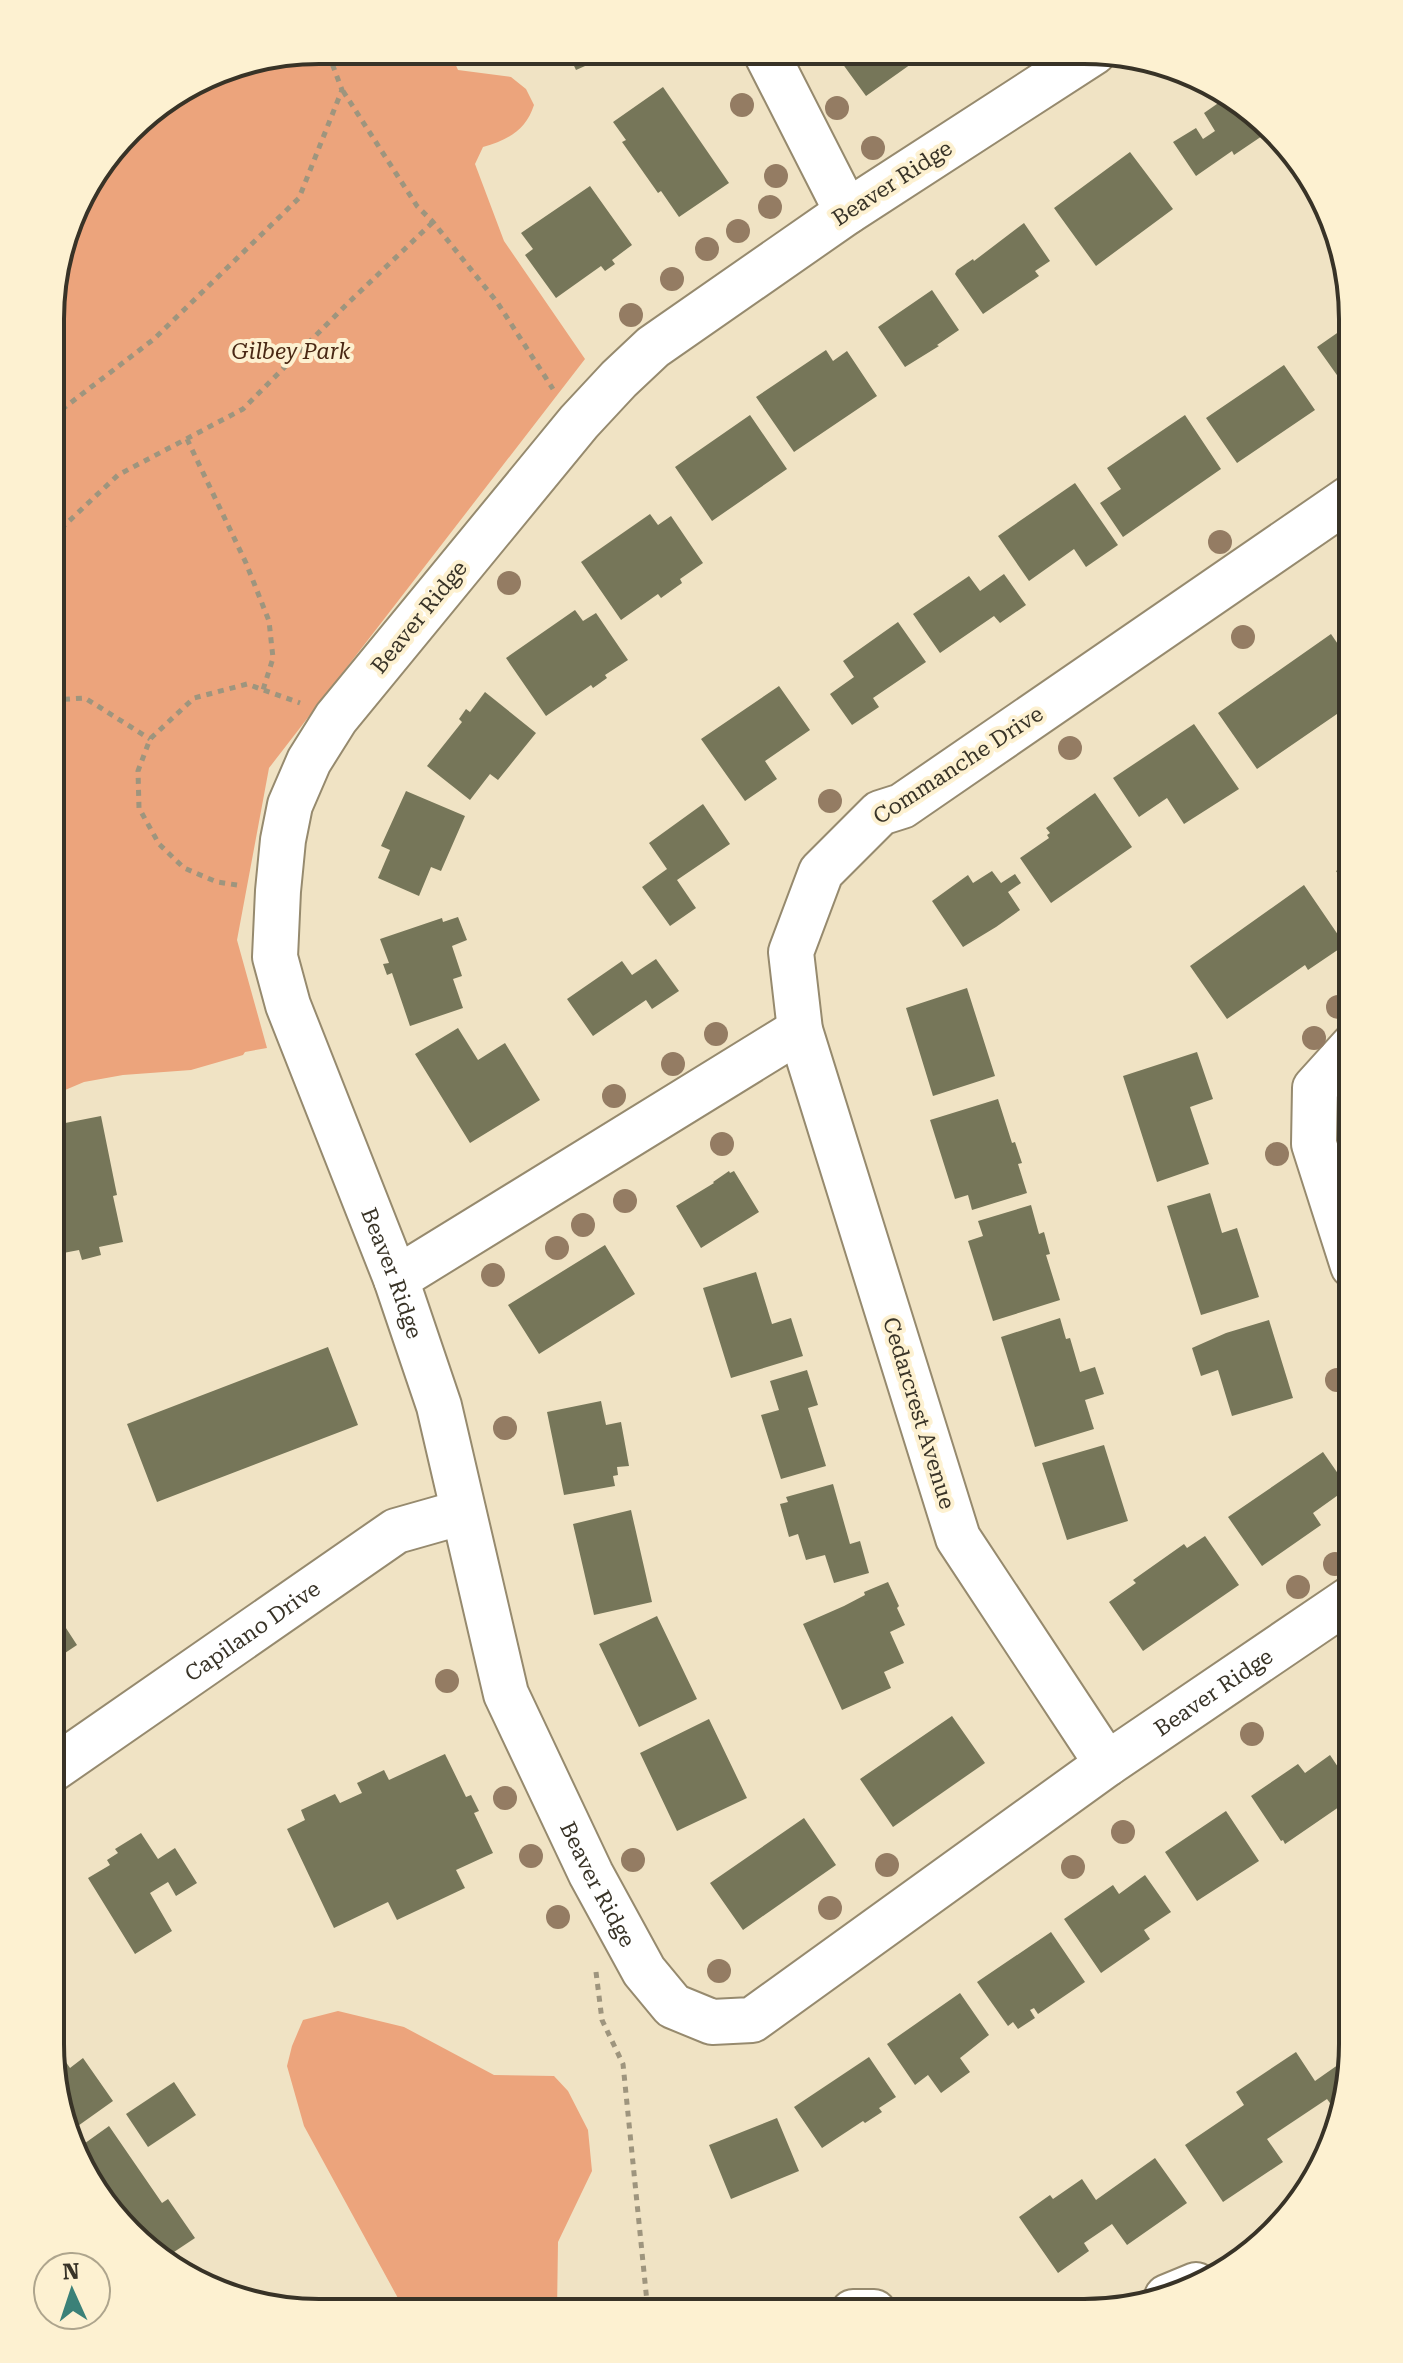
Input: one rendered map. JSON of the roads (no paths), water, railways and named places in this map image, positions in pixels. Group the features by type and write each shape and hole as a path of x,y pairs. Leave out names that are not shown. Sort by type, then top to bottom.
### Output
{"street":[{"path":"772,64 847,212"},
{"name":"Beaver Ridge","path":"1075,64 847,212 653,347 579,422 336,718 309,761 290,805 283,840 275,957 288,1005 396,1279 439,1406 506,1694 591,1874 644,1971 673,2006 712,2022 752,2020 1107,1764 1338,1607"},
{"name":"Commanche Drive","path":"800,1030 791,952 821,872 880,813 902,806 1339,506"},
{"path":"396,1279 800,1030"},
{"name":"Cedarcrest Avenue","path":"800,1030 958,1538 1107,1764"},
{"path":"1338,1221 1314,1144 1315,1088 1339,1062"},
{"name":"Capilano Drive","path":"64,1761 396,1531 463,1512"}],"park label":[{"name":"Gilbey Park","path":"291,351"}]}
